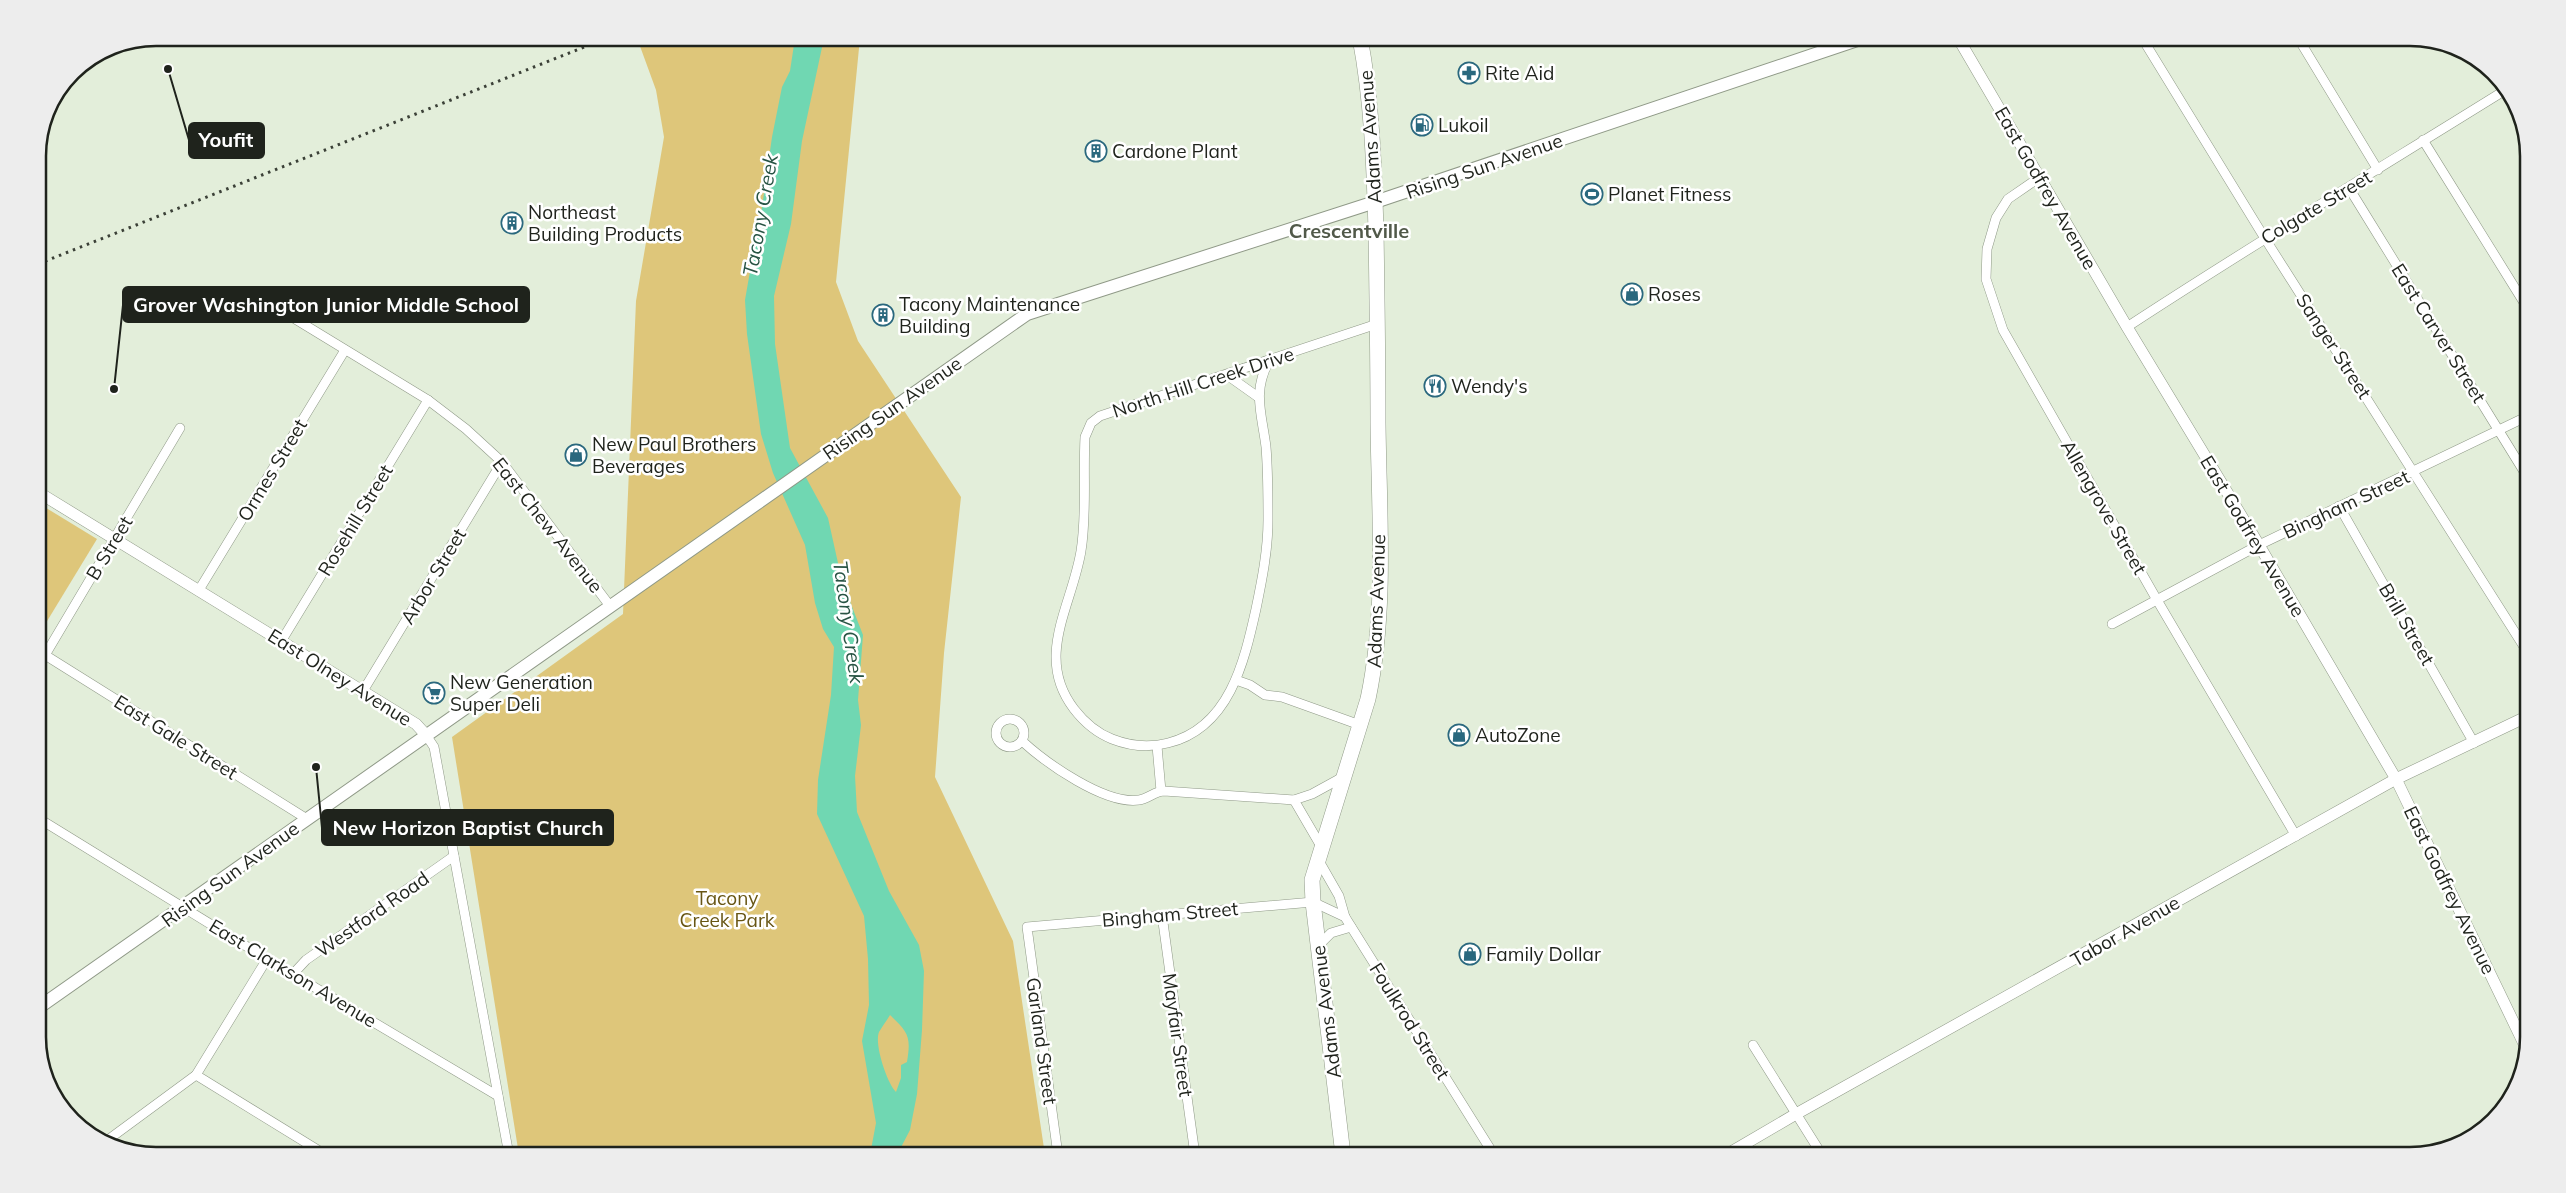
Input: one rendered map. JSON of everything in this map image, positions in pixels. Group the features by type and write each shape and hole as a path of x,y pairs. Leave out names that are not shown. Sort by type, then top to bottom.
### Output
{"highway":[{"name":"Adams Avenue","path":"1342,1147 1312,880 1346,776 1374,673 1378,622 1380,558 1375,202 1370,97 1361,46"}],"main road":[{"name":"Rising Sun Avenue","path":"46,1003 184,908 426,735 1027,314 1375,202 1837,46"}],"street":[{"name":"East Godfrey Avenue","path":"1963,46 2127,327 2259,544 2396,779 2520,1036"},
{"name":"Sanger Street","path":"2147,46 2264,237 2520,640"},
{"path":"2303,46 2378,170"},
{"name":"Colgate Street","path":"2127,327 2264,237 2349,188 2423,140 2501,95"},
{"path":"2423,140 2520,296"},
{"name":"Allengrove Street","path":"2040,177 2008,199 1996,218 1987,249 1986,279 2003,330 2157,600 2296,836"},
{"name":"East Carver Street","path":"2349,188 2520,465"},
{"name":"East Chew Avenue","path":"259,296 428,400 466,429 502,462 610,606"},
{"name":"North Hill Creek Drive","path":"1157,746 1130,744 1110,738 1091,728 1068,702 1061,688 1056,669 1056,646 1081,550 1085,486 1085,437 1091,423 1100,416 1378,324"},
{"name":"Ormes Street","path":"199,590 345,350"},
{"path":"1161,791 1157,746 1179,740 1203,727 1223,704 1236,680 1250,636 1258,599 1268,522 1266,448 1258,397 1261,374 1268,360"},
{"path":"1227,375 1258,397"},
{"name":"Rosehill Street","path":"282,640 428,400"},
{"name":"Bingham Street","path":"2112,624 2259,544 2520,420"},
{"name":"B Street","path":"46,653 180,428"},
{"name":"Arbor Street","path":"363,691 502,462"},
{"name":"East Olney Avenue","path":"46,497 282,640 416,724 426,735 434,747 507,1147"},
{"name":"Brill Street","path":"2339,506 2474,743"},
{"name":"East Gale Street","path":"46,656 307,819"},
{"path":"1236,680 1250,685 1265,695 1282,697 1360,725"},
{"name":"Tabor Avenue","path":"1741,1147 1796,1114 2396,779 2520,720"},
{"path":"1022,741 1044,761 1098,791 1118,797 1140,800 1161,791 1294,800 1312,794 1346,776"},
{"name":"Foulkrod Street","path":"1294,800 1339,896 1345,917 1488,1147"},
{"name":"East Clarkson Avenue","path":"46,823 267,959 498,1096"},
{"name":"Westford Road","path":"293,974 306,960 454,856"},
{"path":"1313,902 1345,917"},
{"name":"Bingham Street","path":"1027,927 1313,902"},
{"name":"Mayfair Street","path":"1162,915 1194,1147"},
{"name":"Garland Street","path":"1027,927 1057,1147"},
{"path":"1318,946 1335,931 1351,927"},
{"path":"112,1137 196,1075 267,959"},
{"path":"1753,1045 1816,1147"},
{"path":"196,1075 312,1147"}],"green space":[{"name":"Tacony Creek Park","path":"640,46 859,46 836,282 858,341 961,497 944,653 935,777 1013,941 1044,1147 518,1147 452,737 623,614 636,301 664,137 656,90"},
{"path":"46,508 97,539 46,623"}],"water":[{"name":"Tacony Creek","path":"794,46 822,46 802,141 791,224 774,296 775,344 790,448 828,518 842,581 863,635 858,700 861,725 855,776 857,812 889,891 919,945 924,971 917,1094 910,1130 901,1147 872,1147 876,1123 862,1041 869,1005 868,959 864,916 817,814 818,780 831,695 834,647 823,629 815,603 805,545 773,473 761,434 747,334 745,300 782,87 790,71","holes":["890,1015 905,1031 909,1047 907,1062 901,1065 901,1078 896,1092 889,1081 882,1063 878,1038 879,1032"]}],"railway":[{"path":"46,261 587,46"}],"place":[{"name":"Youfit","path":"168,69"},
{"name":"Rite Aid","path":"1469,73"},
{"name":"Lukoil","path":"1422,125"},
{"name":"Cardone Plant","path":"1096,151"},
{"name":"Planet Fitness","path":"1592,194"},
{"name":"Northeast Building Products","path":"512,223"},
{"name":"Roses","path":"1632,294"},
{"name":"Tacony Maintenance Building","path":"883,315"},
{"name":"Wendy's","path":"1435,386"},
{"name":"Grover Washington Junior Middle School","path":"114,389"},
{"name":"New Paul Brothers Beverages","path":"576,455"},
{"name":"New Generation Super Deli","path":"434,693"},
{"name":"AutoZone","path":"1459,735"},
{"name":"New Horizon Baptist Church","path":"316,767"},
{"name":"Family Dollar","path":"1470,954"}],"district":[{"name":"Crescentville","path":"1349,230"}]}
